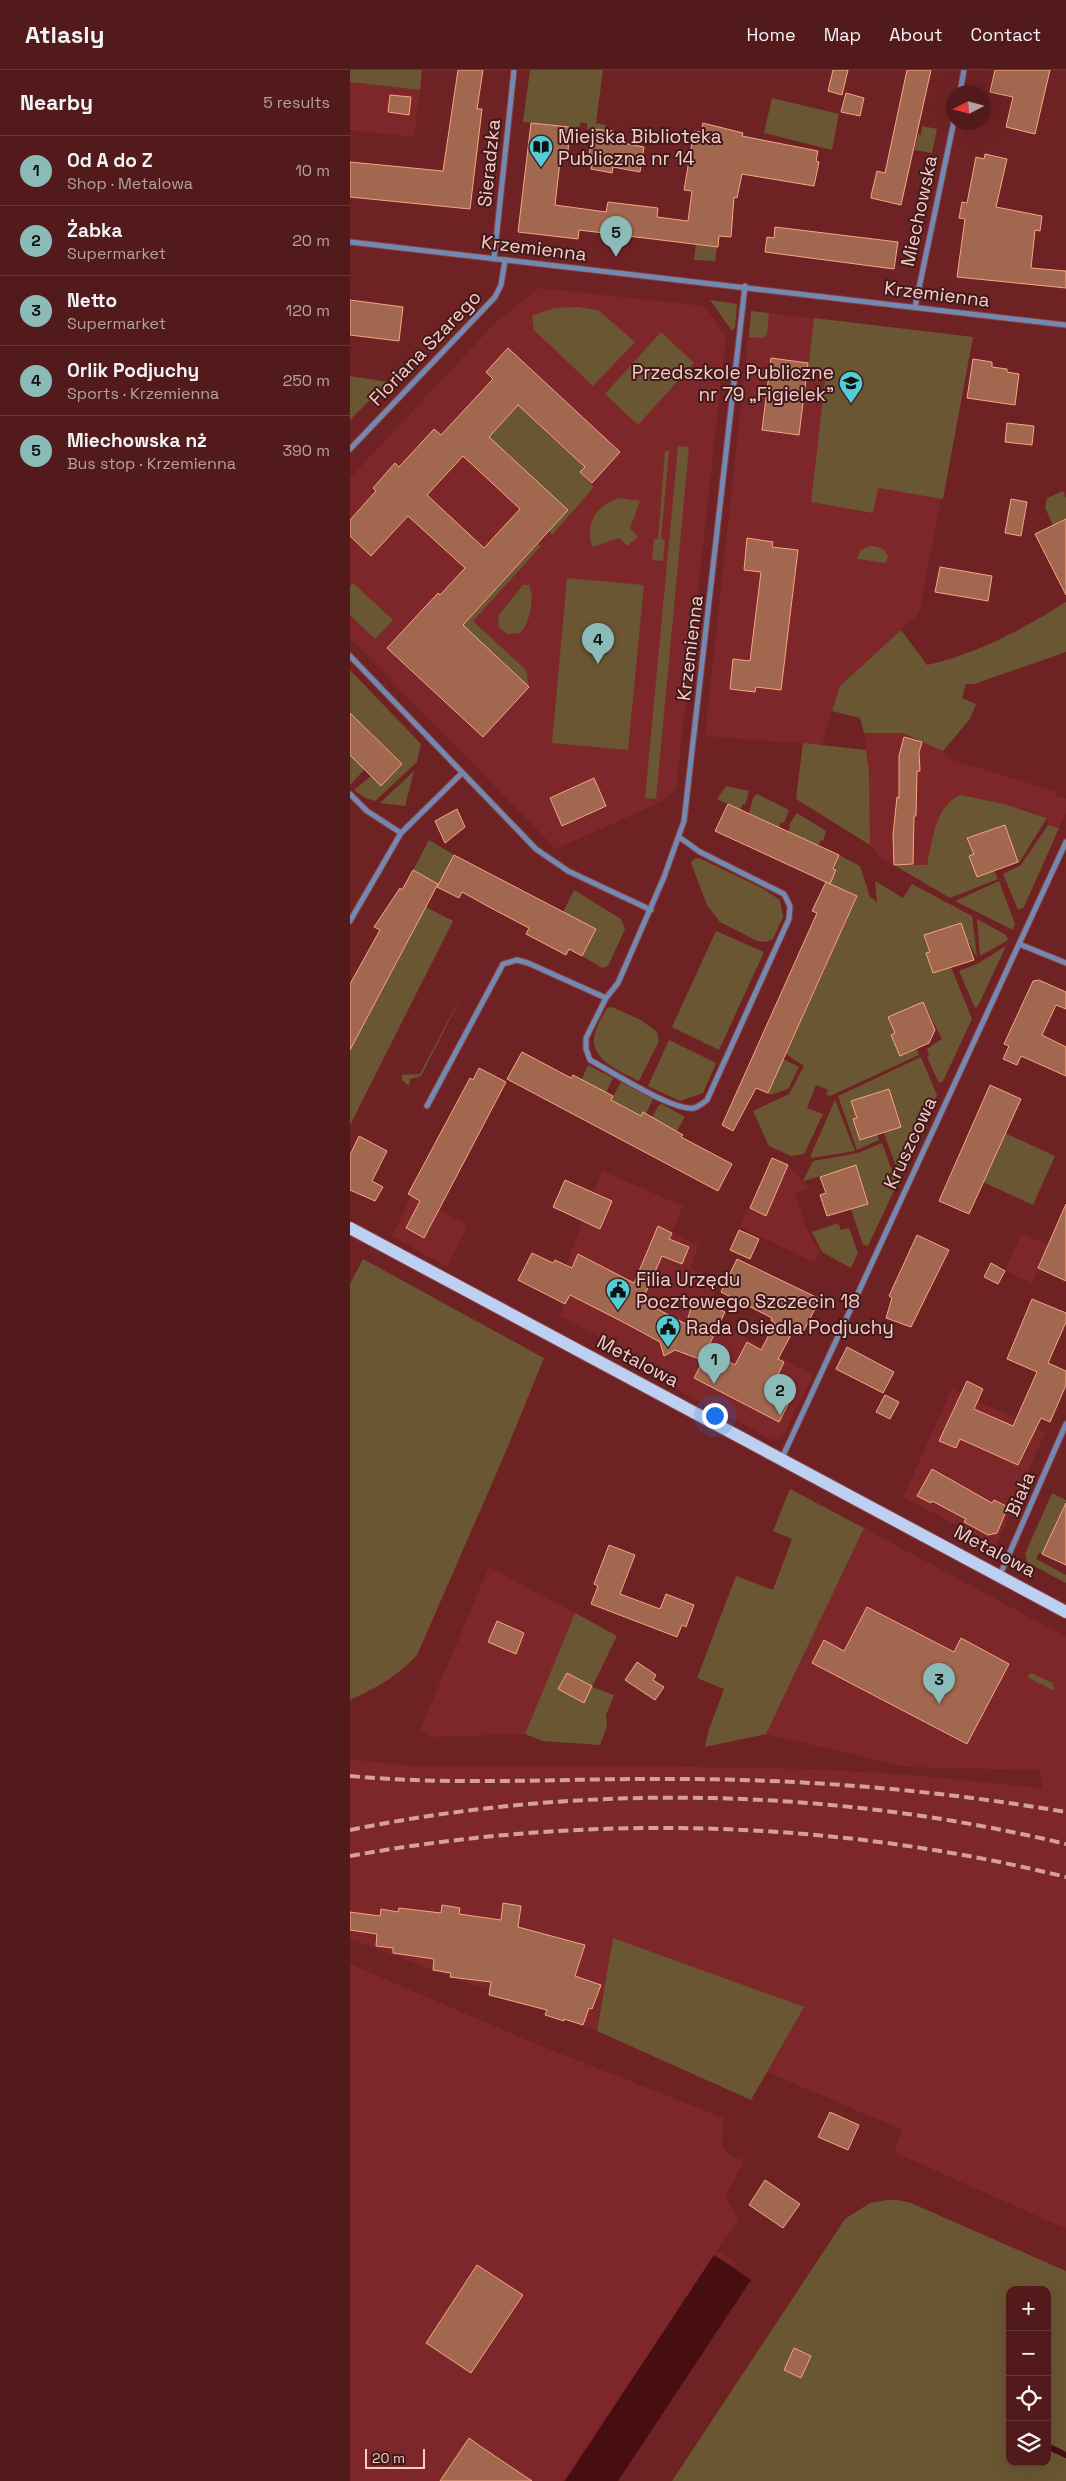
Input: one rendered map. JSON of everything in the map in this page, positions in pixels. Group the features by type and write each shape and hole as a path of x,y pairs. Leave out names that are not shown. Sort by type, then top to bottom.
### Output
{"main road":[{"name":"Metalowa","path":"350,1228 1066,1612"}],"street":[{"name":"Sieradzka","path":"494,259 514,70"},
{"path":"961,85 964,70"},
{"name":"Miechowska","path":"915,307 952,130"},
{"name":"Krzemienna","path":"350,242 745,286 1066,325"},
{"name":"Floriana Szarego","path":"350,449 495,297 501,285 505,260"},
{"name":"Krzemienna","path":"679,837 700,852 784,894 790,906 789,919 707,1100 695,1108 685,1108 658,1098 590,1060 586,1049 586,1038 606,998 618,983 650,910 684,821 745,286"},
{"path":"350,656 536,849 568,871 650,910"},
{"path":"350,922 401,833 462,773"},
{"path":"350,794 367,811 401,833"},
{"name":"Kruszcowa","path":"782,1458 1066,842"},
{"path":"1019,944 1066,964"},
{"path":"427,1106 503,964 516,960 528,963 606,998"},
{"name":"Biała","path":"1000,1576 1066,1424"}],"shaded area":[{"path":"350,70 422,70 420,90 350,82"},
{"path":"530,70 603,70 596,123 606,125 605,131 587,129 587,123 580,123 579,128 523,122"},
{"path":"350,82 420,90 414,137 350,130"},
{"path":"772,98 839,114 832,150 764,133"},
{"path":"922,126 937,129 932,153 914,150 918,134 921,135"},
{"path":"696,244 717,247 715,261 694,260"},
{"path":"539,288 705,306 726,337 676,789 663,801 556,849 350,638 350,478 497,321"},
{"path":"710,300 737,304 735,328 732,331"},
{"path":"577,307 598,310 635,342 593,386 534,330 532,316 554,308"},
{"path":"751,311 973,337 919,613 840,686 822,745 705,736"},
{"path":"751,311 769,313 767,335 762,338 749,337"},
{"path":"814,318 973,337 943,499 878,488 873,513 811,502 826,372 808,370"},
{"path":"661,332 694,363 638,425 605,394"},
{"path":"350,376 388,382 350,420"},
{"path":"518,405 585,467 580,472 594,487 552,535 489,437"},
{"path":"678,446 689,447 656,799 645,798"},
{"path":"665,451 669,451 661,539 665,540 663,561 652,560 654,539 658,539"},
{"path":"1063,491 1066,498 1066,519 1053,525 1045,508 1047,498"},
{"path":"621,498 640,501 630,528 638,537 627,546 619,538 592,547 590,530 595,515 605,504"},
{"path":"538,544 541,546 473,621 526,670 529,687 447,611 468,620"},
{"path":"869,546 878,547 885,551 888,556 886,563 857,559 860,551"},
{"path":"567,578 644,585 628,750 552,743"},
{"path":"353,583 393,620 375,639 350,615 350,586"},
{"path":"523,585 529,585 531,590 532,597 529,617 524,629 520,633 507,634 499,627 498,616"},
{"path":"1066,602 1066,652 974,684 966,684 962,698 976,704 970,719 943,751 903,733 864,733 860,718 832,711 840,686 901,630 927,665 964,654 999,640"},
{"path":"350,670 421,744 417,762 375,801 365,798 354,790 371,776 381,786 402,764 350,713"},
{"path":"864,733 903,733 941,749 950,759 1056,792 1055,796 1066,799 1066,814 1059,828 1048,825 1047,818 1030,811 964,795 927,866 894,865 879,856 870,845 869,771"},
{"path":"803,743 866,750 869,771 870,845 796,799"},
{"path":"350,755 365,769 350,785"},
{"path":"414,771 405,806 380,803"},
{"path":"726,786 749,791 745,805 743,804 740,810 717,799"},
{"path":"757,794 789,810 784,823 781,822 779,828 749,813 753,798"},
{"path":"961,795 1004,804 1047,818 1019,863 1005,826 968,837 974,854 969,856 994,870 998,879 950,898 894,865 927,865 940,815 952,800"},
{"path":"797,813 826,831 823,841 821,840 818,846 788,832 789,825"},
{"path":"1048,825 1059,828 1024,907 1018,910 1003,874 1021,865"},
{"path":"429,840 454,855 438,884 413,870"},
{"path":"839,855 860,866 870,897 877,902 875,881 903,898 912,884 972,916 977,958 961,923 924,935 930,952 926,953 933,973 951,967 972,1019 943,1081 939,1083 927,1057 929,1056 927,1049 942,1039 923,1002 888,1017 895,1033 891,1035 900,1056 917,1049 919,1055 830,1096 826,1095 828,1090 816,1085 807,1108 823,1114 804,1154 791,1156 769,1146 753,1111 789,1094 804,1066 786,1054 857,897 830,884"},
{"path":"699,858 762,888 780,900 783,917 773,939 766,942 757,941 720,922 707,905 691,863 694,859"},
{"path":"999,881 1015,924 1013,930 955,901"},
{"path":"574,890 621,919 625,929 608,966 602,968 582,956 596,929 563,912"},
{"path":"426,907 453,921 350,1125 350,1050"},
{"path":"977,919 1006,935 1008,940 980,956"},
{"path":"716,931 764,952 719,1050 672,1027"},
{"path":"1006,946 978,1006 975,1008 959,971 977,964"},
{"path":"469,981 421,1076 410,1079 409,1086 402,1080 402,1075 420,1074"},
{"path":"612,1007 641,1020 657,1032 659,1041 639,1081 615,1069 596,1050 594,1042 596,1030 607,1008"},
{"path":"669,1040 716,1063 703,1093 680,1101 648,1086"},
{"path":"921,1057 937,1095 903,1170 898,1172 884,1133 901,1126 889,1090 851,1101 857,1118 853,1120 860,1140 877,1134 879,1140 857,1150 838,1096"},
{"path":"783,1059 799,1067 788,1089 770,1095 768,1093"},
{"path":"588,1065 613,1078 606,1093 580,1083"},
{"path":"621,1082 653,1099 646,1114 641,1116 611,1100"},
{"path":"835,1100 855,1151 812,1158 810,1157"},
{"path":"662,1104 685,1117 677,1131 675,1130 673,1133 650,1120 659,1105"},
{"path":"1005,1133 1055,1156 1033,1205 983,1182"},
{"path":"882,1143 897,1184 868,1246 863,1245 851,1209 868,1204 857,1166 803,1181 813,1161 858,1153"},
{"path":"772,1158 788,1165 809,1188 795,1193 806,1228 820,1252 815,1263 740,1227"},
{"path":"602,1171 683,1206 672,1232 698,1245 691,1268 720,1281 704,1315 813,1375 782,1438 773,1440 672,1387 677,1376 559,1316 579,1276 566,1265"},
{"path":"411,1196 468,1225 447,1267 392,1236"},
{"path":"838,1223 841,1230 849,1228 858,1253 851,1268 822,1252 812,1232"},
{"path":"1021,1234 1048,1245 1032,1283 1005,1271"},
{"path":"363,1259 544,1358 504,1456 417,1655 386,1681 350,1700 350,1284"},
{"path":"952,1389 1045,1432 996,1546 903,1497"},
{"path":"790,1489 864,1528 766,1734 705,1747 708,1732 724,1689 697,1678 736,1576 773,1590 792,1539 773,1531"},
{"path":"1052,1493 1066,1500 1066,1530 1042,1554 1039,1553 1036,1559 1066,1575 1066,1583 1027,1562 1025,1554"},
{"path":"864,1528 1066,1637 1066,2229 894,2152 903,2130 767,2072 803,2007 613,1938 597,2031 350,1939 350,1759 409,1766 636,1766 811,1769 898,1774 1042,1788 1040,1770 906,1767 766,1734"},
{"path":"489,1567 575,1613 525,1734 430,1737 420,1730"},
{"path":"575,1613 617,1636 592,1687 614,1695 606,1715 607,1726 600,1745 543,1741 525,1734"},
{"path":"1031,1673 1053,1683 1054,1691 1027,1677"},
{"path":"613,1938 804,2007 751,2100 597,2031"},
{"path":"350,1964 534,2043 723,2118 722,2144 727,2154 744,2161 726,2195 738,2221 717,2251 737,2263 734,2266 715,2255 563,2481 350,2481"},
{"path":"898,2200 911,2203 1066,2271 1066,2481 672,2481 845,2219 870,2203"},
{"path":"714,2255 751,2280 618,2481 565,2481"}],"building":[{"path":"458,70 483,70 477,109 482,109 470,209 350,197 350,162 443,171"},
{"path":"833,70 848,70 842,95 828,91"},
{"path":"907,70 931,70 901,205 871,198 871,196 877,171 885,173"},
{"path":"995,70 1050,70 1035,134 1006,127 1013,97 991,92"},
{"path":"846,93 864,98 860,116 841,112"},
{"path":"390,95 411,97 409,115 388,112"},
{"path":"531,123 569,127 568,154 561,153 555,205 606,212 608,202 658,208 657,217 688,221 692,191 684,190 694,131 701,132 703,123 743,133 742,136 818,151 816,161 819,162 814,186 742,174 737,198 734,197 731,237 719,236 718,247 579,230 578,239 518,232"},
{"path":"593,129 613,131 612,141 644,147 640,172 613,167 612,173 591,169 593,157 589,156"},
{"path":"985,154 1007,159 996,207 1042,216 1040,231 1035,230 1031,268 1066,271 1066,288 957,277 965,219 959,218 962,202 967,203 976,157 984,159"},
{"path":"775,227 898,242 894,269 765,252 767,237 774,238"},
{"path":"350,300 403,307 399,341 350,335"},
{"path":"508,348 620,452 592,483 580,472 585,467 518,405 489,437 568,510 463,625 529,687 483,737 387,648 438,593 440,595 465,568 408,516 371,556 350,536 350,520 376,491 373,488 395,463 399,467 434,429 441,435 493,379 486,372","holes":["463,456 520,509 484,548 427,495"]},
{"path":"771,358 808,363 799,435 762,430"},
{"path":"973,359 992,362 992,367 1007,369 1007,372 1019,374 1015,405 967,398"},
{"path":"1007,423 1034,426 1032,445 1005,442"},
{"path":"1011,499 1027,502 1021,536 1005,533"},
{"path":"1066,519 1066,595 1035,534"},
{"path":"747,538 773,542 772,547 798,550 781,690 756,687 755,692 730,689 733,659 750,661 761,572 744,570"},
{"path":"940,567 992,576 988,601 935,592"},
{"path":"350,713 402,764 381,786 350,755"},
{"path":"904,737 922,742 919,752 920,771 917,771 913,864 894,865 893,835 897,797 899,798 899,756"},
{"path":"594,778 606,806 562,826 550,798"},
{"path":"728,804 839,855 833,869 836,870 830,884 715,831"},
{"path":"457,809 465,827 445,843 435,821"},
{"path":"1005,825 1018,862 977,877 969,856 974,854 967,838"},
{"path":"454,855 596,929 582,956 569,949 566,955 526,934 529,928 462,892 459,898 437,887"},
{"path":"413,870 438,884 350,1050 350,984 380,930 374,927 400,888 402,890"},
{"path":"826,882 857,896 768,1093 756,1088 733,1131 722,1125 817,913 812,911"},
{"path":"961,923 974,960 933,973 926,953 930,952 924,935"},
{"path":"1039,980 1066,992 1066,1009 1056,1005 1042,1035 1066,1047 1066,1076 1021,1056 1017,1065 1003,1059 1009,1046 1004,1044 1033,981"},
{"path":"923,1002 935,1030 929,1043 900,1056 891,1035 895,1033 888,1017"},
{"path":"522,1052 571,1078 573,1075 613,1096 611,1100 641,1116 643,1112 683,1135 681,1137 732,1164 718,1191 507,1079"},
{"path":"479,1068 506,1082 424,1238 406,1228 420,1201 408,1194 470,1078 473,1080"},
{"path":"990,1085 1021,1099 969,1214 939,1201"},
{"path":"889,1089 901,1127 860,1140 853,1119 857,1118 851,1101"},
{"path":"359,1136 387,1151 372,1181 383,1187 375,1201 350,1190 350,1155"},
{"path":"772,1158 788,1165 766,1216 750,1208"},
{"path":"856,1165 868,1204 827,1216 820,1195 826,1193 820,1177"},
{"path":"565,1180 612,1201 600,1229 553,1207"},
{"path":"1066,1204 1066,1281 1038,1268"},
{"path":"658,1226 672,1233 669,1239 689,1247 682,1264 662,1256 642,1301 686,1324 693,1302 707,1308 709,1304 725,1312 702,1360 675,1350 664,1356 660,1342 623,1322 570,1295 565,1304 518,1280 532,1253 553,1263 555,1260 572,1268 578,1254 634,1283"},
{"path":"739,1230 759,1239 750,1259 730,1250"},
{"path":"917,1235 949,1250 911,1327 886,1318 892,1298 889,1296"},
{"path":"737,1259 820,1299 801,1336 793,1331 778,1359 784,1362 776,1379 796,1389 779,1422 694,1378 708,1351 735,1365 747,1342 761,1350 775,1323 771,1320 772,1318 721,1292"},
{"path":"991,1263 1005,1271 998,1284 984,1277"},
{"path":"1032,1299 1066,1313 1066,1322 1048,1363 1066,1371 1066,1385 1050,1422 1041,1418 1018,1465 960,1439 956,1448 939,1441 967,1381 983,1389 974,1409 1013,1426 1037,1372 1007,1359"},
{"path":"847,1347 894,1372 883,1393 836,1369"},
{"path":"885,1395 899,1402 890,1419 876,1412"},
{"path":"932,1469 992,1503 994,1500 1008,1507 997,1533 988,1535 964,1522 966,1519 932,1501 931,1503 917,1496"},
{"path":"1066,1503 1066,1565 1042,1554"},
{"path":"609,1545 635,1555 620,1594 660,1609 666,1594 694,1605 686,1627 682,1625 677,1637 591,1604 598,1586 594,1584"},
{"path":"867,1607 954,1652 961,1638 1009,1664 967,1744 812,1663 824,1640 844,1651"},
{"path":"497,1621 524,1633 516,1654 488,1642"},
{"path":"637,1662 656,1675 653,1680 664,1687 655,1700 625,1680"},
{"path":"567,1673 592,1686 584,1703 558,1689"},
{"path":"503,1903 521,1906 518,1927 585,1945 575,1976 601,1985 592,2009 589,2008 583,2025 545,2015 547,2010 489,1995 491,1982 450,1977 451,1973 433,1970 434,1959 393,1953 393,1948 376,1946 377,1934 350,1930 350,1912 380,1916 381,1909 398,1912 399,1908 441,1913 442,1905 460,1908 459,1914 501,1920"},
{"path":"830,2112 859,2125 848,2150 818,2137"},
{"path":"765,2180 800,2204 783,2228 749,2205"},
{"path":"477,2265 523,2295 471,2373 426,2343"},
{"path":"794,2348 811,2356 801,2378 784,2370"},
{"path":"469,2438 480,2446 532,2481 440,2481"}],"waterway":[{"path":"1051,2448 1066,2455"}],"railway":[{"path":"350,1776 431,1781 634,1779 773,1781 920,1792 1066,1812"},
{"path":"350,1830 439,1815 528,1804 618,1799 709,1798 799,1802 889,1811 978,1825 1066,1844"},
{"path":"350,1856 439,1842 529,1833 619,1828 709,1829 799,1834 888,1843 978,1858 1066,1877"}],"place":[{"name":"Miejska Biblioteka Publiczna nr 14","path":"541,168"},
{"name":"Miechowska nż","path":"616,257"},
{"name":"Przedszkole Publiczne nr 79 „Figielek”","path":"851,404"},
{"name":"Orlik Podjuchy","path":"598,664"},
{"name":"Filia Urzędu Pocztowego Szczecin 18","path":"618,1311"},
{"name":"Rada Osiedla Podjuchy","path":"668,1348"},
{"name":"Od A do Z","path":"714,1384"},
{"name":"Żabka","path":"780,1415"},
{"name":"Netto","path":"939,1704"}]}
